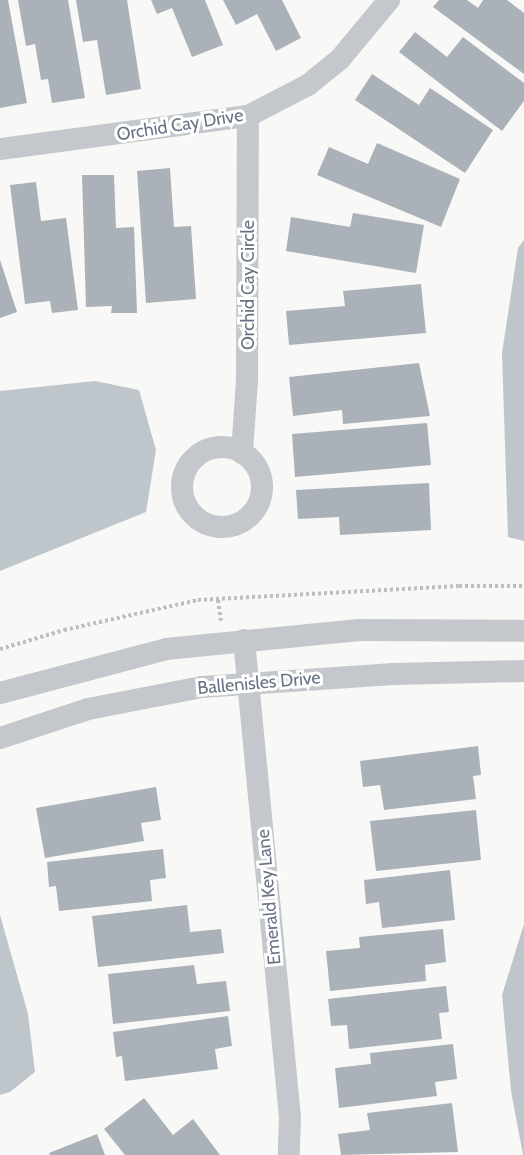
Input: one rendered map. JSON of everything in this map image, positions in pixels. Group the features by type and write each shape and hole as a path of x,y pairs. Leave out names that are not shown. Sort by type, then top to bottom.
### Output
{"street":[{"name":"Orchid Cay Drive","path":"0,149 248,116 308,86 340,59 389,0"},
{"name":"Orchid Cay Circle","path":"242,453 247,379 248,116"},
{"path":"0,693 166,649 359,630 524,631"},
{"name":"Emerald Key Lane","path":"244,640 290,1117 289,1155"},
{"name":"Ballenisles Drive","path":"0,738 88,709 202,687 394,674 524,671"}],"path":[{"path":"0,649 75,628 198,600 459,586 524,586"},
{"path":"218,600 222,632"}],"shaded area":[{"path":"524,240 524,541 508,537 502,353 518,248"},
{"path":"95,381 139,390 156,450 146,512 0,571 0,391"},
{"path":"0,915 28,1014 35,1072 10,1092 0,1095"},
{"path":"524,924 523,1155 511,1091 502,995"}],"building":[{"path":"0,0 8,0 27,103 0,108"},
{"path":"18,0 68,0 85,98 52,103 48,79 41,80 35,44 26,46"},
{"path":"76,0 127,0 141,89 106,95 97,40 83,42"},
{"path":"151,0 205,0 223,45 192,57 172,8 157,14"},
{"path":"223,0 282,0 301,38 276,51 257,14 236,25"},
{"path":"439,0 467,0 478,8 483,0 507,0 524,13 524,74 433,7"},
{"path":"415,32 447,57 463,37 524,83 524,101 502,131 399,52"},
{"path":"372,74 419,105 430,88 493,130 465,173 355,100"},
{"path":"377,143 460,179 441,227 317,175 329,147 368,164"},
{"path":"170,168 174,227 191,226 196,299 146,303 137,171"},
{"path":"82,175 114,175 116,228 134,227 137,313 111,313 112,306 86,307"},
{"path":"36,182 41,221 66,218 78,310 52,313 50,301 25,304 10,185"},
{"path":"353,213 424,225 416,273 286,251 291,217 350,227"},
{"path":"0,260 17,312 0,318"},
{"path":"421,284 426,333 289,345 286,311 345,306 343,291"},
{"path":"419,363 430,416 343,424 342,410 293,416 289,377"},
{"path":"427,423 431,465 295,477 292,434"},
{"path":"429,483 431,530 340,535 339,517 298,519 296,490"},
{"path":"478,746 481,775 473,776 476,799 384,810 380,785 363,787 360,761"},
{"path":"156,787 161,820 141,823 144,841 45,858 36,808"},
{"path":"476,810 481,860 376,871 370,821"},
{"path":"163,849 166,878 150,880 152,901 59,911 56,886 49,887 47,862"},
{"path":"450,870 455,920 382,928 379,902 366,904 364,880"},
{"path":"187,905 190,932 221,929 224,953 98,967 92,916"},
{"path":"443,929 446,962 425,965 426,981 330,991 326,951 360,948 359,937"},
{"path":"194,965 197,984 226,981 230,1011 113,1024 108,974"},
{"path":"446,986 449,1012 439,1013 442,1039 349,1049 347,1025 331,1026 328,999"},
{"path":"228,1016 232,1046 215,1049 218,1069 125,1081 122,1056 116,1057 113,1032"},
{"path":"453,1044 457,1079 435,1082 437,1096 339,1108 335,1068 371,1064 370,1053"},
{"path":"144,1098 173,1135 193,1119 220,1155 125,1155 104,1129"},
{"path":"452,1103 458,1152 341,1155 338,1134 370,1130 367,1113"},
{"path":"97,1134 105,1155 50,1155 49,1153"}]}
